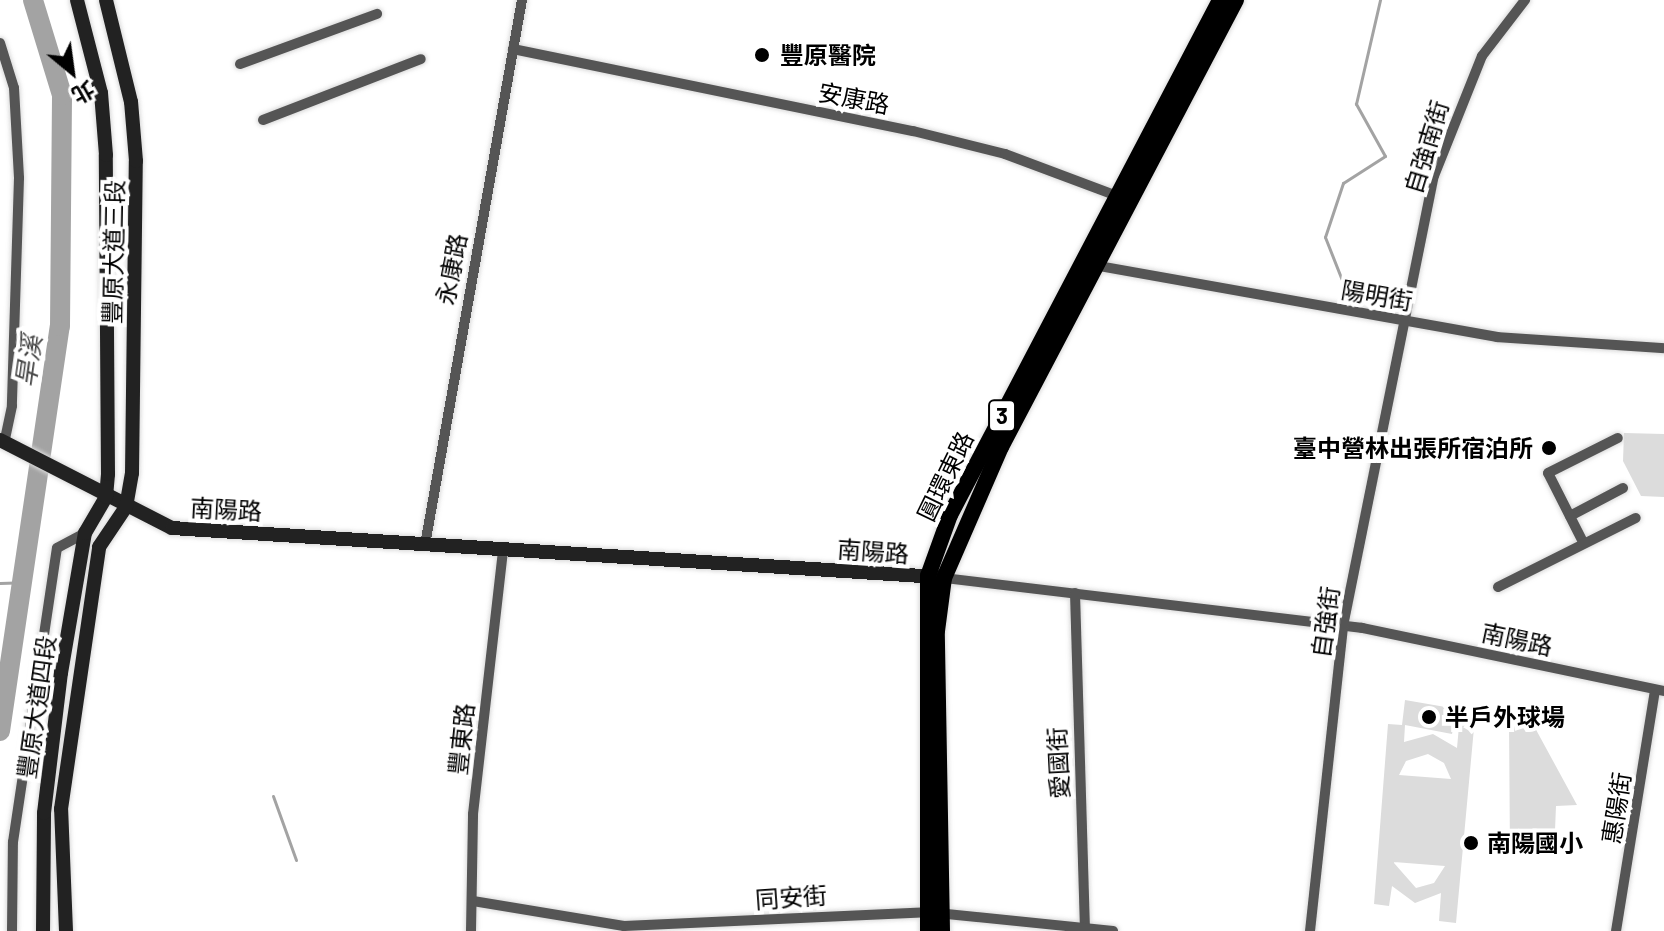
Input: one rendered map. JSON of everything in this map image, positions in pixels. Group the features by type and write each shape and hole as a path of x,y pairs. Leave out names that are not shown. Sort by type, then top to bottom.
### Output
{"main road":[{"name":"圓環東路","path":"1126,200 1220,0"},
{"name":"圓環東路","path":"928,931 934,912 936,577 950,515 1093,263 1236,0"},
{"name":"圓環東路","path":"934,912 942,931"}],"street":[{"name":"豐原大道三段","path":"77,0 101,93 106,155 106,497"},
{"name":"豐原大道三段","path":"106,0 127,77 136,161 126,507"},
{"name":"永康路","path":"425,545 522,0"},
{"name":"自強南街","path":"1403,323 1447,132 1488,45 1525,0"},
{"path":"240,64 377,14"},
{"path":"0,43 14,88 19,178 12,406 5,443"},
{"name":"安康路","path":"513,49 913,131 1005,154 1126,200"},
{"path":"263,120 421,59"},
{"name":"陽明街","path":"1093,263 1403,323 1497,337 1664,348"},
{"name":"自強街","path":"1310,931 1343,626 1403,323"},
{"path":"1583,542 1548,473 1618,438"},
{"name":"南陽路","path":"5,443 79,486 172,528 936,577 1343,626 1660,691"},
{"path":"1570,516 1623,488"},
{"name":"豐原大道四段","path":"43,931 44,813 85,533 106,497"},
{"name":"豐原大道四段","path":"66,931 61,809 99,547 126,507"},
{"path":"1498,587 1636,518"},
{"path":"12,931 13,842 57,548 85,533"},
{"name":"豐東路","path":"471,931 473,814 503,551"},
{"name":"愛國街","path":"1075,593 1084,929"},
{"name":"惠陽街","path":"1616,931 1660,691"},
{"name":"同安街","path":"473,901 624,926 934,912 1113,931"}],"shaded area":[{"path":"1624,433 1664,434 1664,497 1641,496 1623,461"},
{"path":"1405,700 1457,709 1452,734 1405,725 1404,742 1433,734 1457,748 1460,715 1475,717 1456,923 1439,921 1441,893 1415,903 1392,886 1389,906 1374,904 1388,724 1402,725","holes":["1428,754 1444,763 1451,779 1399,775 1406,761","1394,862 1445,866 1434,883 1416,888"]},
{"path":"1509,722 1534,726 1577,805 1556,806 1554,855 1510,854"}],"waterway":[{"name":"旱溪","path":"0,731 60,326 62,95 33,0"},
{"path":"1351,303 1325,237 1343,183 1385,156 1356,104 1380,0"},
{"path":"0,583 23,582"},
{"path":"273,796 296,860"}],"place":[{"name":"豐原醫院","path":"762,55"},
{"name":"臺中營林出張所宿泊所","path":"1549,448"},
{"name":"半戶外球場","path":"1429,717"},
{"name":"南陽國小","path":"1471,843"}]}
